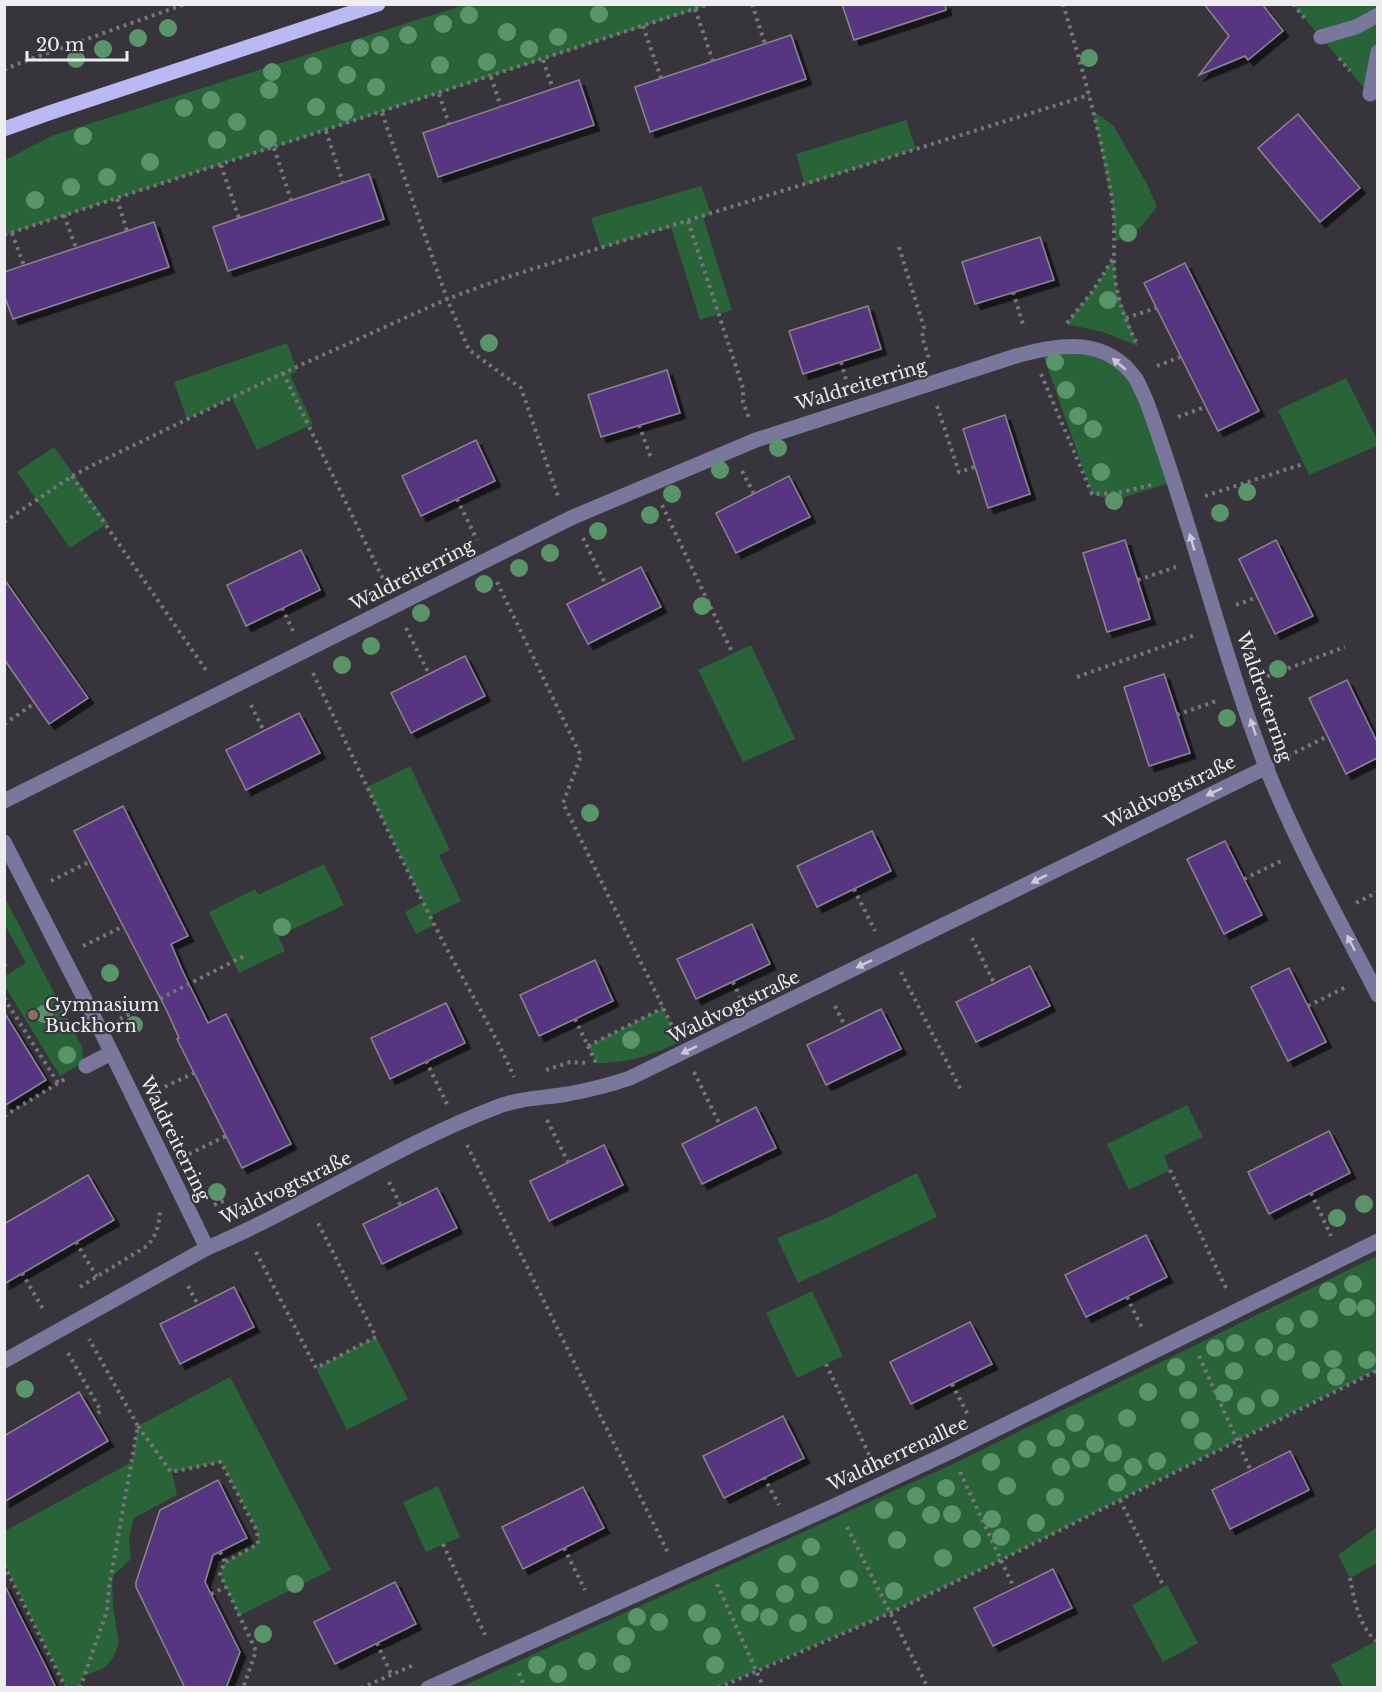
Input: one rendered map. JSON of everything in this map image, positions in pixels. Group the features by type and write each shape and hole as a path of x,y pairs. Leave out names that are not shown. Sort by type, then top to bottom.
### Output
{"main road":[{"path":"4,129 49,112 378,4"}],"street":[{"path":"1321,37 1356,27 1377,15"},
{"path":"1370,94 1377,52"},
{"name":"Waldreiterring","path":"4,801 486,559 652,482 766,436 1031,352 1071,345 1107,354 1121,364 1135,379 1146,400 1264,760 1304,849 1377,995"},
{"name":"Waldvogtstraße","path":"207,1248 245,1232 457,1123 498,1106 518,1100 606,1086 630,1078 962,917 1264,760"},
{"name":"Waldreiterring","path":"4,842 207,1248"},
{"path":"86,1066 111,1053"},
{"name":"Waldherrenallee","path":"428,1688 950,1452 1377,1241"},
{"path":"4,1361 207,1248"}],"path":[{"path":"4,70 168,7 185,4"},
{"path":"4,235 709,4"},
{"path":"752,4 765,44"},
{"path":"1063,4 1089,95 1112,201 1116,241 1113,257 1115,276 1126,318 1138,346"},
{"path":"695,9 713,61"},
{"path":"643,26 661,78"},
{"path":"543,60 553,89"},
{"path":"491,77 501,107"},
{"path":"439,94 449,124"},
{"path":"4,522 72,476 283,373 447,299 507,278 1089,95"},
{"path":"382,113 447,299 469,350 521,388 561,502 573,517 606,585"},
{"path":"326,131 344,183"},
{"path":"273,148 291,201"},
{"path":"221,165 239,218"},
{"path":"117,199 128,231"},
{"path":"64,215 76,248"},
{"path":"688,221 743,388 743,402 750,423"},
{"path":"12,232 24,266"},
{"path":"899,247 924,328 922,337"},
{"path":"1013,292 1031,352 1092,494 1132,491 1172,478"},
{"path":"1126,318 1156,308"},
{"path":"1150,368 1180,357"},
{"path":"841,362 849,390"},
{"path":"283,373 387,588"},
{"path":"930,384 959,472 975,467"},
{"path":"1172,419 1205,407"},
{"path":"639,425 652,462 652,482"},
{"path":"1199,498 1303,464"},
{"path":"72,476 210,676"},
{"path":"457,499 581,756 563,803 720,1125"},
{"path":"673,529 733,654"},
{"path":"1232,606 1257,597"},
{"path":"395,605 429,674"},
{"path":"1077,677 1219,626"},
{"path":"1256,680 1344,647"},
{"path":"325,698 423,903 483,1010 517,1082"},
{"path":"4,724 34,703"},
{"path":"1264,760 1284,758 1328,736"},
{"path":"48,883 89,862"},
{"path":"854,889 880,942 890,951 962,1092"},
{"path":"1350,906 1377,892"},
{"path":"962,917 994,983"},
{"path":"79,948 122,927"},
{"path":"146,1005 244,956"},
{"path":"1308,1006 1368,976"},
{"path":"4,998 58,1083"},
{"path":"588,1046 663,1008"},
{"path":"575,1019 596,1063"},
{"path":"426,1061 669,1554"},
{"path":"536,1074 570,1062 606,1063"},
{"path":"4,1116 86,1066"},
{"path":"152,1093 194,1073"},
{"path":"537,1097 568,1162"},
{"path":"183,1157 226,1136"},
{"path":"1170,1170 1226,1288 1217,1293"},
{"path":"1311,1193 1331,1236"},
{"path":"208,1208 228,1198"},
{"path":"253,1246 316,1368 376,1337 307,1200"},
{"path":"73,1291 147,1246 154,1238 159,1226 159,1202"},
{"path":"1321,1241 1340,1231"},
{"path":"76,1242 97,1277"},
{"path":"22,1273 43,1309"},
{"path":"186,1282 198,1305"},
{"path":"1127,1297 1143,1330"},
{"path":"33,1315 50,1305"},
{"path":"1133,1335 1152,1325"},
{"path":"1189,1333 1251,1471"},
{"path":"87,1336 138,1426 171,1472 221,1461 257,1531 258,1544 225,1562 220,1574 256,1651 243,1688"},
{"path":"65,1347 102,1411 93,1416"},
{"path":"826,1364 872,1461"},
{"path":"718,1688 890,1613 1000,1560 1377,1370"},
{"path":"952,1384 968,1416"},
{"path":"958,1420 978,1411"},
{"path":"80,1688 107,1611 109,1587 138,1426"},
{"path":"950,1452 1014,1588"},
{"path":"863,1465 882,1456"},
{"path":"764,1477 778,1505"},
{"path":"1120,1500 1164,1587"},
{"path":"768,1510 788,1501"},
{"path":"836,1505 928,1688"},
{"path":"443,1544 484,1635"},
{"path":"564,1548 586,1591 575,1596"},
{"path":"658,1558 678,1550"},
{"path":"220,1552 225,1562"},
{"path":"708,1563 764,1688"},
{"path":"5,1566 66,1688"},
{"path":"1350,1578 1355,1604 1370,1636 1377,1641"},
{"path":"211,1594 226,1587"},
{"path":"474,1639 492,1631"},
{"path":"377,1643 392,1674"},
{"path":"361,1688 423,1661"},
{"path":"46,1667 53,1663"}],"green space":[{"path":"464,5 709,5 5,235 5,160 54,135"},
{"path":"1293,5 1377,5 1377,103 1295,7"},
{"path":"1093,111 1113,125 1147,184 1157,207 1140,228 1116,241 1112,201"},
{"path":"906,120 916,149 805,185 796,154"},
{"path":"701,186 711,214 703,217 732,310 700,320 671,227 601,248 591,218"},
{"path":"1114,257 1117,291 1138,346 1103,332 1066,324 1092,292"},
{"path":"287,343 297,371 290,375 313,424 257,450 232,398 187,419 174,382"},
{"path":"1041,349 1089,349 1135,379 1173,482 1125,497 1109,499 1092,494"},
{"path":"1346,378 1377,439 1377,446 1309,475 1278,410"},
{"path":"54,447 108,523 70,548 17,472"},
{"path":"751,645 795,739 743,762 698,670"},
{"path":"410,766 450,850 439,855 461,901 430,916 434,925 416,934 405,912 423,902 367,787"},
{"path":"324,864 344,905 278,936 285,951 239,973 209,912 255,889 258,895"},
{"path":"4,896 82,1047 84,1062 60,1076 5,986 5,976 26,963 5,925"},
{"path":"663,1008 679,1042 639,1058 596,1063 588,1046"},
{"path":"1187,1105 1203,1137 1164,1156 1170,1170 1129,1190 1107,1144"},
{"path":"917,1173 937,1217 798,1283 777,1238 829,1217"},
{"path":"1377,1256 1377,1370 1001,1560 890,1613 718,1687 461,1687 951,1465"},
{"path":"812,1291 843,1356 797,1378 766,1313"},
{"path":"376,1337 408,1399 347,1430 316,1368"},
{"path":"230,1377 331,1570 239,1616 220,1574 225,1562 258,1544 257,1530 221,1462 172,1472 177,1495 134,1518 129,1539 131,1559 112,1577 113,1606 119,1643 113,1658 104,1668 82,1677 80,1687 66,1687 5,1565 5,1531 132,1462 138,1426"},
{"path":"438,1486 460,1537 426,1552 403,1502"},
{"path":"1377,1527 1377,1563 1350,1578 1338,1555"},
{"path":"1167,1585 1198,1643 1163,1662 1132,1605"},
{"path":"1376,1641 1377,1687 1343,1687 1331,1665"}],"building":[{"path":"842,4 945,4 946,10 854,40"},
{"path":"1204,4 1262,4 1283,31 1248,60 1245,56 1199,75 1229,36"},
{"path":"791,35 806,79 650,132 635,87"},
{"path":"579,80 594,125 438,177 423,133"},
{"path":"1298,114 1360,188 1320,222 1258,148"},
{"path":"369,174 384,219 228,271 213,227"},
{"path":"154,222 169,267 13,319 4,295 4,272"},
{"path":"1040,237 1054,280 975,304 962,262"},
{"path":"1185,263 1259,411 1218,431 1144,283"},
{"path":"868,306 881,349 803,374 789,331"},
{"path":"667,370 680,413 601,437 588,395"},
{"path":"1005,415 1030,494 988,508 963,429"},
{"path":"476,440 495,481 421,516 402,476"},
{"path":"789,476 810,517 736,553 716,513"},
{"path":"1125,540 1150,619 1107,632 1083,553"},
{"path":"1276,540 1313,616 1275,634 1239,559"},
{"path":"301,550 320,590 246,626 227,585"},
{"path":"641,567 661,607 588,644 567,604"},
{"path":"4,579 88,698 49,724 4,659"},
{"path":"465,656 485,696 411,733 391,693"},
{"path":"1164,674 1190,753 1149,766 1124,687"},
{"path":"1347,680 1377,742 1377,758 1346,774 1309,698"},
{"path":"299,713 320,753 246,790 226,750"},
{"path":"123,806 188,936 171,944 208,1023 226,1014 291,1144 242,1168 177,1039 179,1038 167,1011 74,831"},
{"path":"872,831 891,871 817,907 797,866"},
{"path":"1225,841 1262,915 1224,934 1187,859"},
{"path":"752,924 770,964 696,999 677,959"},
{"path":"595,960 613,1001 539,1036 520,995"},
{"path":"1030,966 1050,1006 976,1042 956,1002"},
{"path":"1289,968 1326,1042 1288,1061 1251,987"},
{"path":"446,1003 465,1043 390,1079 371,1038"},
{"path":"881,1009 901,1049 826,1085 807,1045"},
{"path":"4,1012 46,1080 4,1106"},
{"path":"756,1107 776,1148 702,1184 682,1144"},
{"path":"1329,1131 1350,1173 1269,1214 1248,1172"},
{"path":"604,1145 623,1185 549,1221 530,1181"},
{"path":"88,1175 114,1220 4,1284 4,1224"},
{"path":"437,1188 457,1228 382,1264 363,1224"},
{"path":"1146,1235 1167,1277 1086,1317 1065,1275"},
{"path":"234,1287 254,1327 180,1364 160,1324"},
{"path":"970,1322 992,1364 911,1404 890,1362"},
{"path":"79,1392 108,1441 4,1502 4,1436"},
{"path":"783,1416 804,1458 724,1498 703,1456"},
{"path":"1290,1451 1309,1490 1230,1529 1212,1490"},
{"path":"218,1480 247,1538 213,1555 205,1582 240,1652 226,1688 185,1688 136,1587 136,1582 160,1510"},
{"path":"583,1487 604,1528 523,1569 502,1527"},
{"path":"1053,1569 1072,1608 993,1646 974,1608"},
{"path":"395,1582 416,1624 335,1664 314,1622"},
{"path":"4,1584 46,1667 56,1688 4,1688"}],"place":[{"name":"Gymnasium Buckhorn","path":"33,1015"}]}
